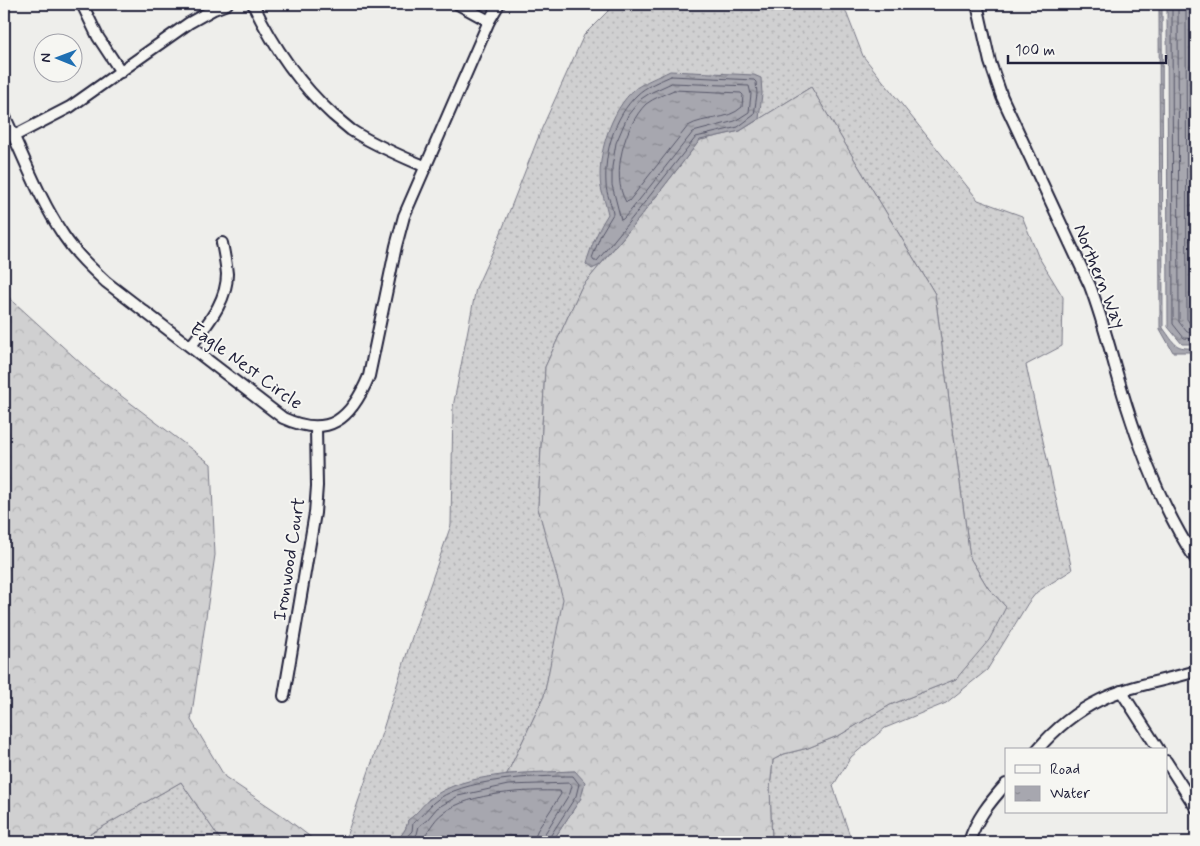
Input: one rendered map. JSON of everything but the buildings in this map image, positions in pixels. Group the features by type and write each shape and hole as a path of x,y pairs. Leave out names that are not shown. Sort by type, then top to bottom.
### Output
{"street":[{"path":"82,4 98,37 121,72"},
{"path":"14,136 70,107 189,23 227,4"},
{"path":"253,4 266,31 293,72 322,105 349,129 378,146 426,167"},
{"path":"458,4 489,21"},
{"name":"Eagle Nest Circle","path":"4,116 47,206 64,236 82,259 106,282 283,418 298,424 316,427 334,424 349,412 361,395 369,376 404,216 489,21 499,4"},
{"name":"Northern Way","path":"977,4 990,62 1002,97 1090,286 1102,318 1126,406 1142,452 1164,506 1195,554"},
{"path":"191,346 217,311 224,294 227,275 222,244"},
{"name":"Ironwood Court","path":"284,696 315,513 318,486 316,427"},
{"path":"1039,748 1057,728 1075,714 1100,700 1121,691 1196,671"},
{"path":"1121,691 1158,748"},
{"path":"1168,764 1196,808"},
{"path":"969,842 976,822 1005,785"}],"green space":[{"path":"615,4 843,4 863,56 978,200 1022,216 1038,256 1063,297 1062,346 1026,365 1072,570 1037,592 1028,603 987,670 946,703 885,728 851,757 833,786 852,842 772,842 770,788 773,760 784,754 808,748 840,735 890,705 956,679 1006,607 988,588 970,558 935,294 811,87 740,131 641,216 581,288 545,367 538,508 564,599 544,696 507,774 454,786 429,799 419,813 408,820 397,842 340,842 347,834 451,525 453,407 476,288 500,235 542,128 584,35"},
{"path":"811,87 935,294 970,558 988,588 1006,607 989,640 956,679 890,705 840,735 808,748 784,754 773,760 770,788 772,842 552,842 581,798 575,771 507,774 544,696 563,599 538,508 545,367 581,288 641,216 700,140 740,131"},
{"path":"4,293 95,376 211,464 215,555 191,720 225,777 283,816 317,842 222,842 181,782 76,842 4,842"},
{"path":"181,782 222,842 76,842"}],"water":[{"path":"1159,4 1162,4 1163,328 1176,345 1183,348 1196,348 1196,352 1173,352 1160,329"},
{"path":"1167,4 1196,4 1196,344 1182,344 1168,327"},
{"path":"670,71 754,75 761,78 762,94 759,119 740,131 700,140 600,265 592,269 586,264 595,238 608,214 600,176 603,148 612,121 626,98 635,89"},
{"path":"575,771 585,782 581,798 552,842 397,842 408,820 427,801 461,783 480,778 519,773"}]}
